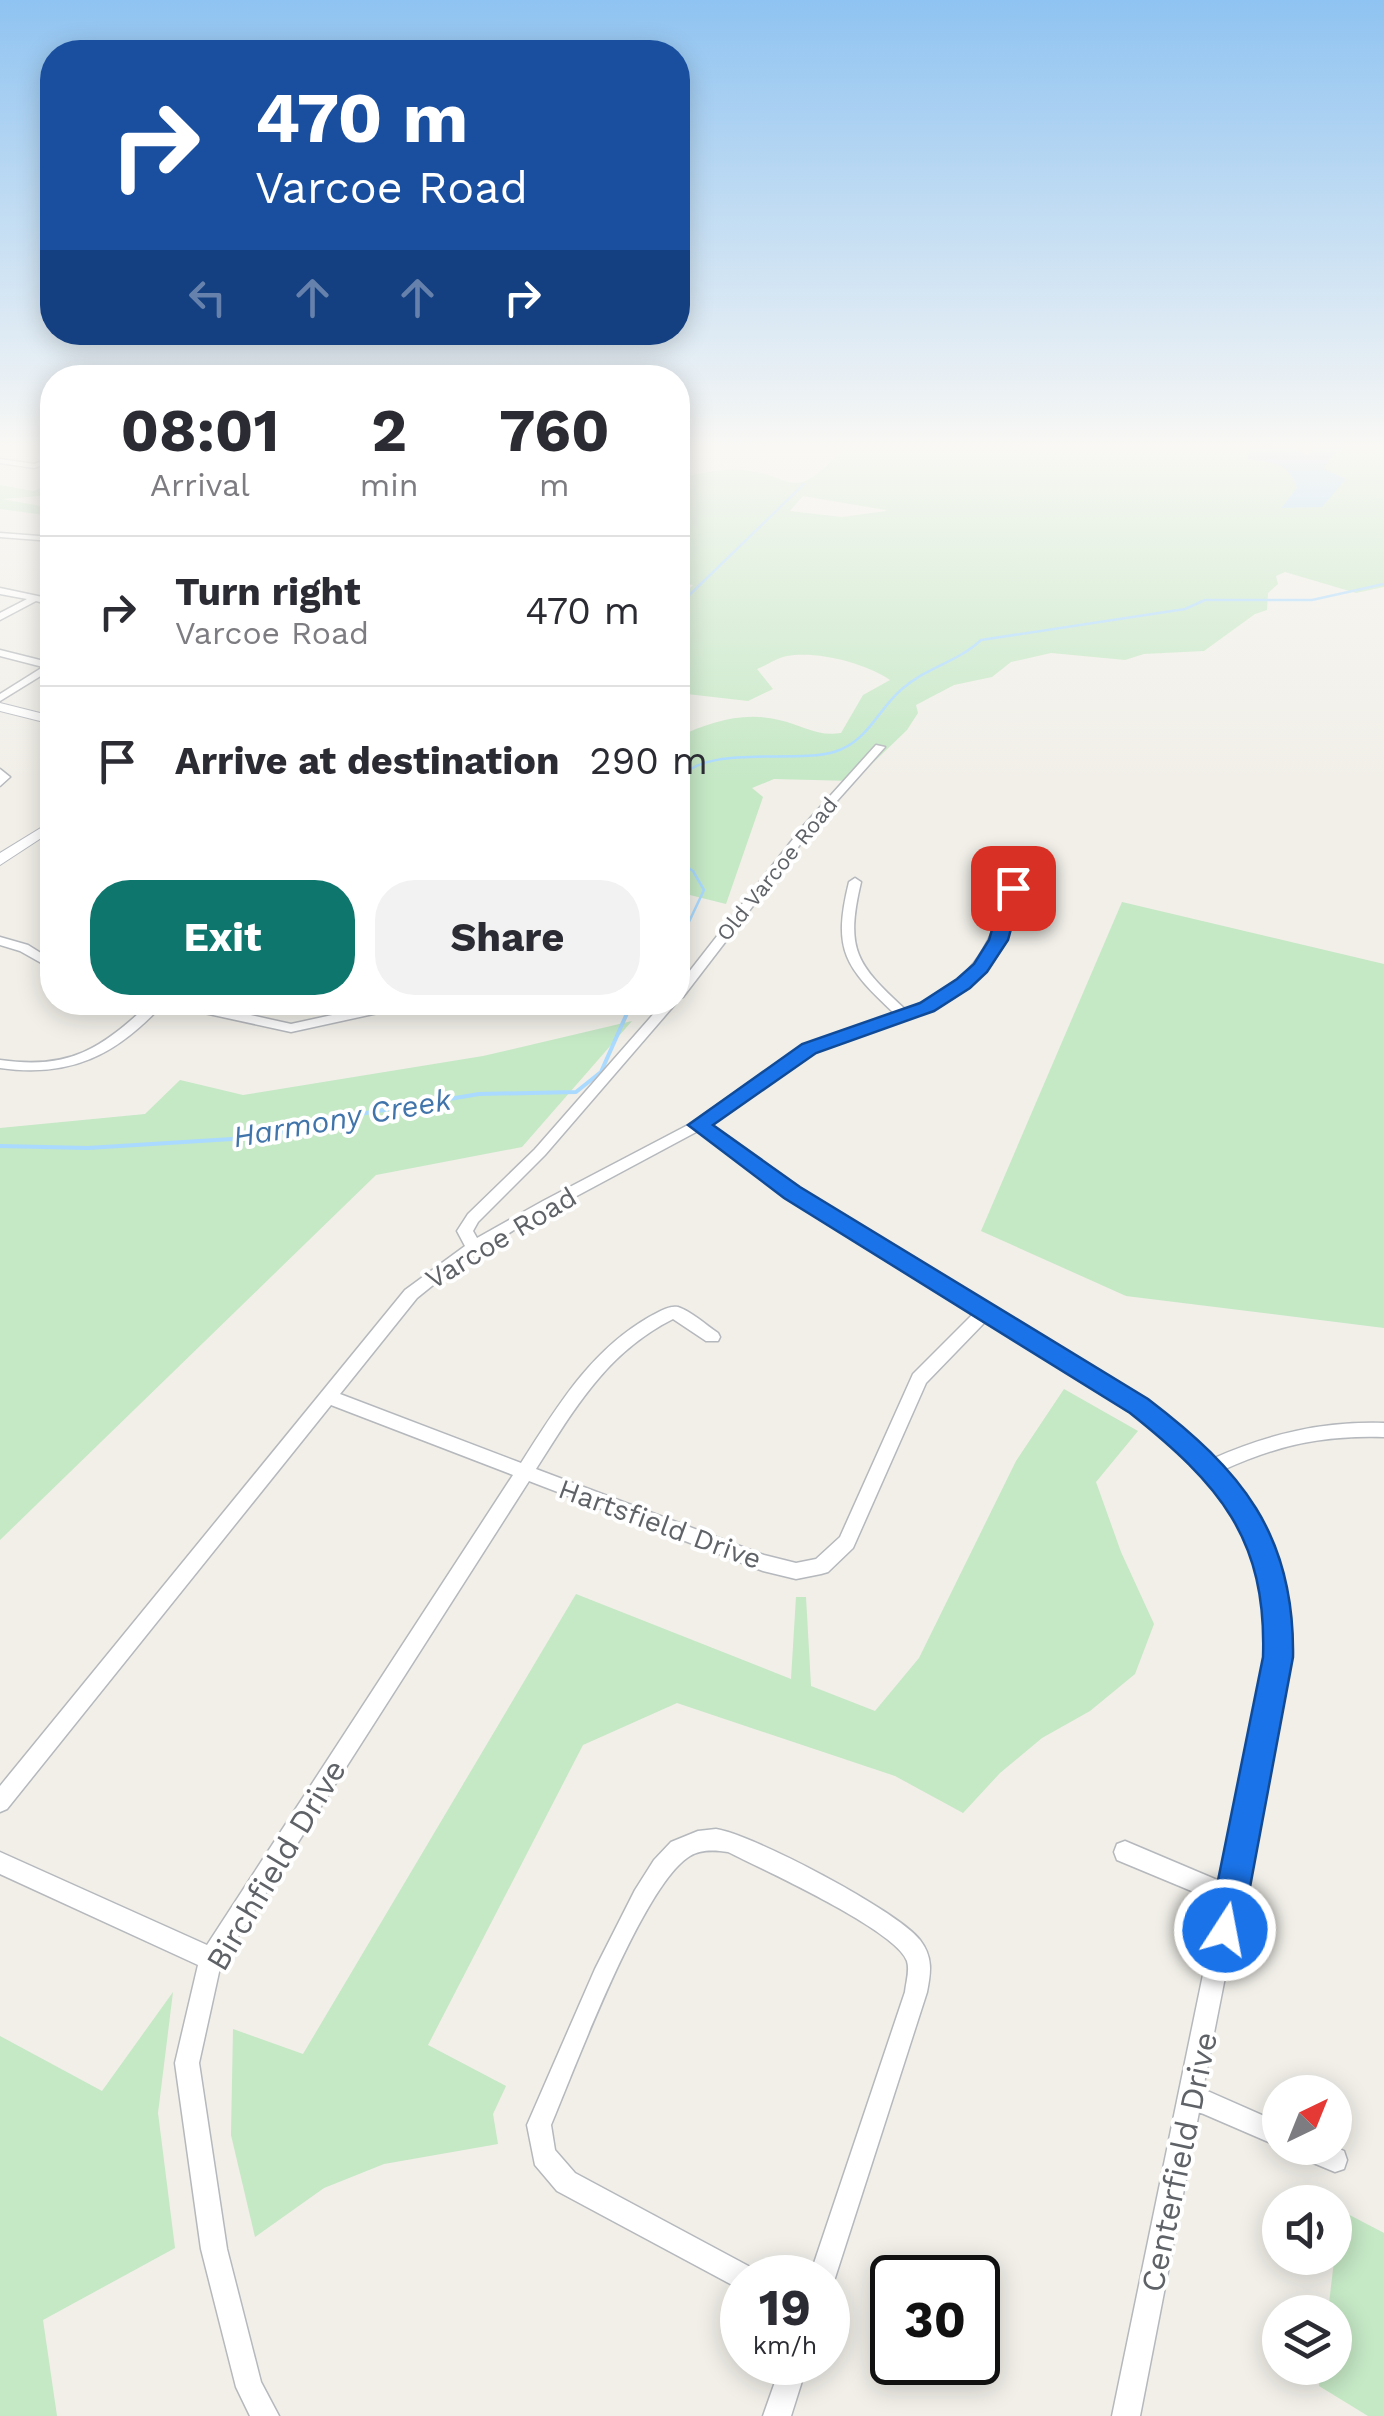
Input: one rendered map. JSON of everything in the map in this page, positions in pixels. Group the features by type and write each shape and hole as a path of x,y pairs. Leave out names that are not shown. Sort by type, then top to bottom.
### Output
{"main road":[{"path":"0,706 40,717"},
{"path":"0,860 40,834"}],"street":[{"path":"1,588 40,599"},
{"path":"0,616 36,598"},
{"path":"0,653 40,663"},
{"path":"0,698 40,673"},
{"name":"Old Varcoe Road","path":"690,979 808,827 880,747"},
{"path":"0,772 5,778 0,783"},
{"path":"855,882 846,915 848,952 859,971 905,1016"},
{"name":"Varcoe Road","path":"0,1802 411,1294 474,1248 699,1125 809,1049 905,1016 945,996 981,968 1004,926 1013,888"},
{"path":"0,941 40,958"},
{"path":"0,1073 94,1056 146,1015"},
{"path":"231,1015 290,1028 350,1015"},
{"path":"474,1248 465,1231 473,1218 540,1152 660,1015"},
{"path":"0,1064 19,1067"},
{"name":"Centerfield Drive","path":"699,1125 792,1192 1139,1406 1211,1467 1235,1495 1264,1551 1279,1618 1278,1657 1126,2416"},
{"name":"Birchfield Drive","path":"264,2416 248,2387 214,2249 187,2063 211,1959 578,1389 607,1354 647,1324 674,1312 712,1337"},
{"name":"Hartsfield Drive","path":"327,1396 763,1564 796,1571 820,1566 847,1542 920,1379 985,1312"},
{"path":"1211,1467 1287,1435 1313,1430 1384,1430"},
{"path":"720,2265 566,2182 544,2156 538,2125 646,1887 678,1851 708,1838 730,1842 876,1917 908,1941 920,1960 916,1992 830,2255"},
{"path":"1125,1852 1231,1897"},
{"path":"0,1863 211,1959"},
{"path":"1193,2096 1262,2127"},
{"path":"777,2416 787,2385"}],"green space":[{"path":"690,558 1384,558 1384,587 1356,593 1285,572 1276,576 1278,584 1268,593 1267,610 1255,614 1204,651 1144,654 1125,660 1051,653 1011,662 992,677 954,685 916,705 918,713 907,730 854,781 774,779 752,788 763,797 726,904 690,895 690,732 714,723 753,717 824,733 841,733 863,695 890,680 841,660 799,655 783,657 757,669 773,689 748,701 690,694"},
{"path":"1122,902 1384,964 1384,1328 1126,1296 981,1231"},
{"path":"632,1021 522,1147 376,1175 0,1540 0,1128 145,1114 180,1080 243,1095 483,1056"},
{"path":"1064,1389 1138,1431 1096,1482 1121,1552 1154,1624 1135,1674 1090,1711 1042,1738 1000,1773 963,1813 895,1776 677,1703 583,1745 428,2045 506,2086 493,2114 498,2144 384,2164 324,2188 255,2237 231,2135 233,2029 303,2054 576,1594 791,1679 796,1597 806,1597 811,1686 875,1711 919,1658 1016,1461"},
{"path":"173,1992 158,2113 175,2248 43,2320 57,2416 0,2416 0,2036 102,2091"},
{"path":"1352,2216 1384,2233 1384,2416 1368,2416 1319,2386 1352,2385 1352,2295 1330,2295 1332,2275 1352,2275"}],"waterway":[{"path":"690,594 728,558"},
{"name":"Harmony Creek","path":"690,769 728,758 817,755 846,747 911,682 981,640 1185,609 1205,600 1312,600 1384,584"},
{"name":"Harmony Creek","path":"690,869 704,890 690,920"},
{"name":"Harmony Creek","path":"0,1146 88,1148 265,1137 336,1118 479,1094 576,1092 601,1072 626,1015"}],"route":[{"path":"1013,888 998,940 981,968 964,984 927,1007 809,1049 699,1125 792,1192 1139,1406 1192,1447 1235,1495 1264,1551 1279,1618 1278,1657 1225,1930"}]}
